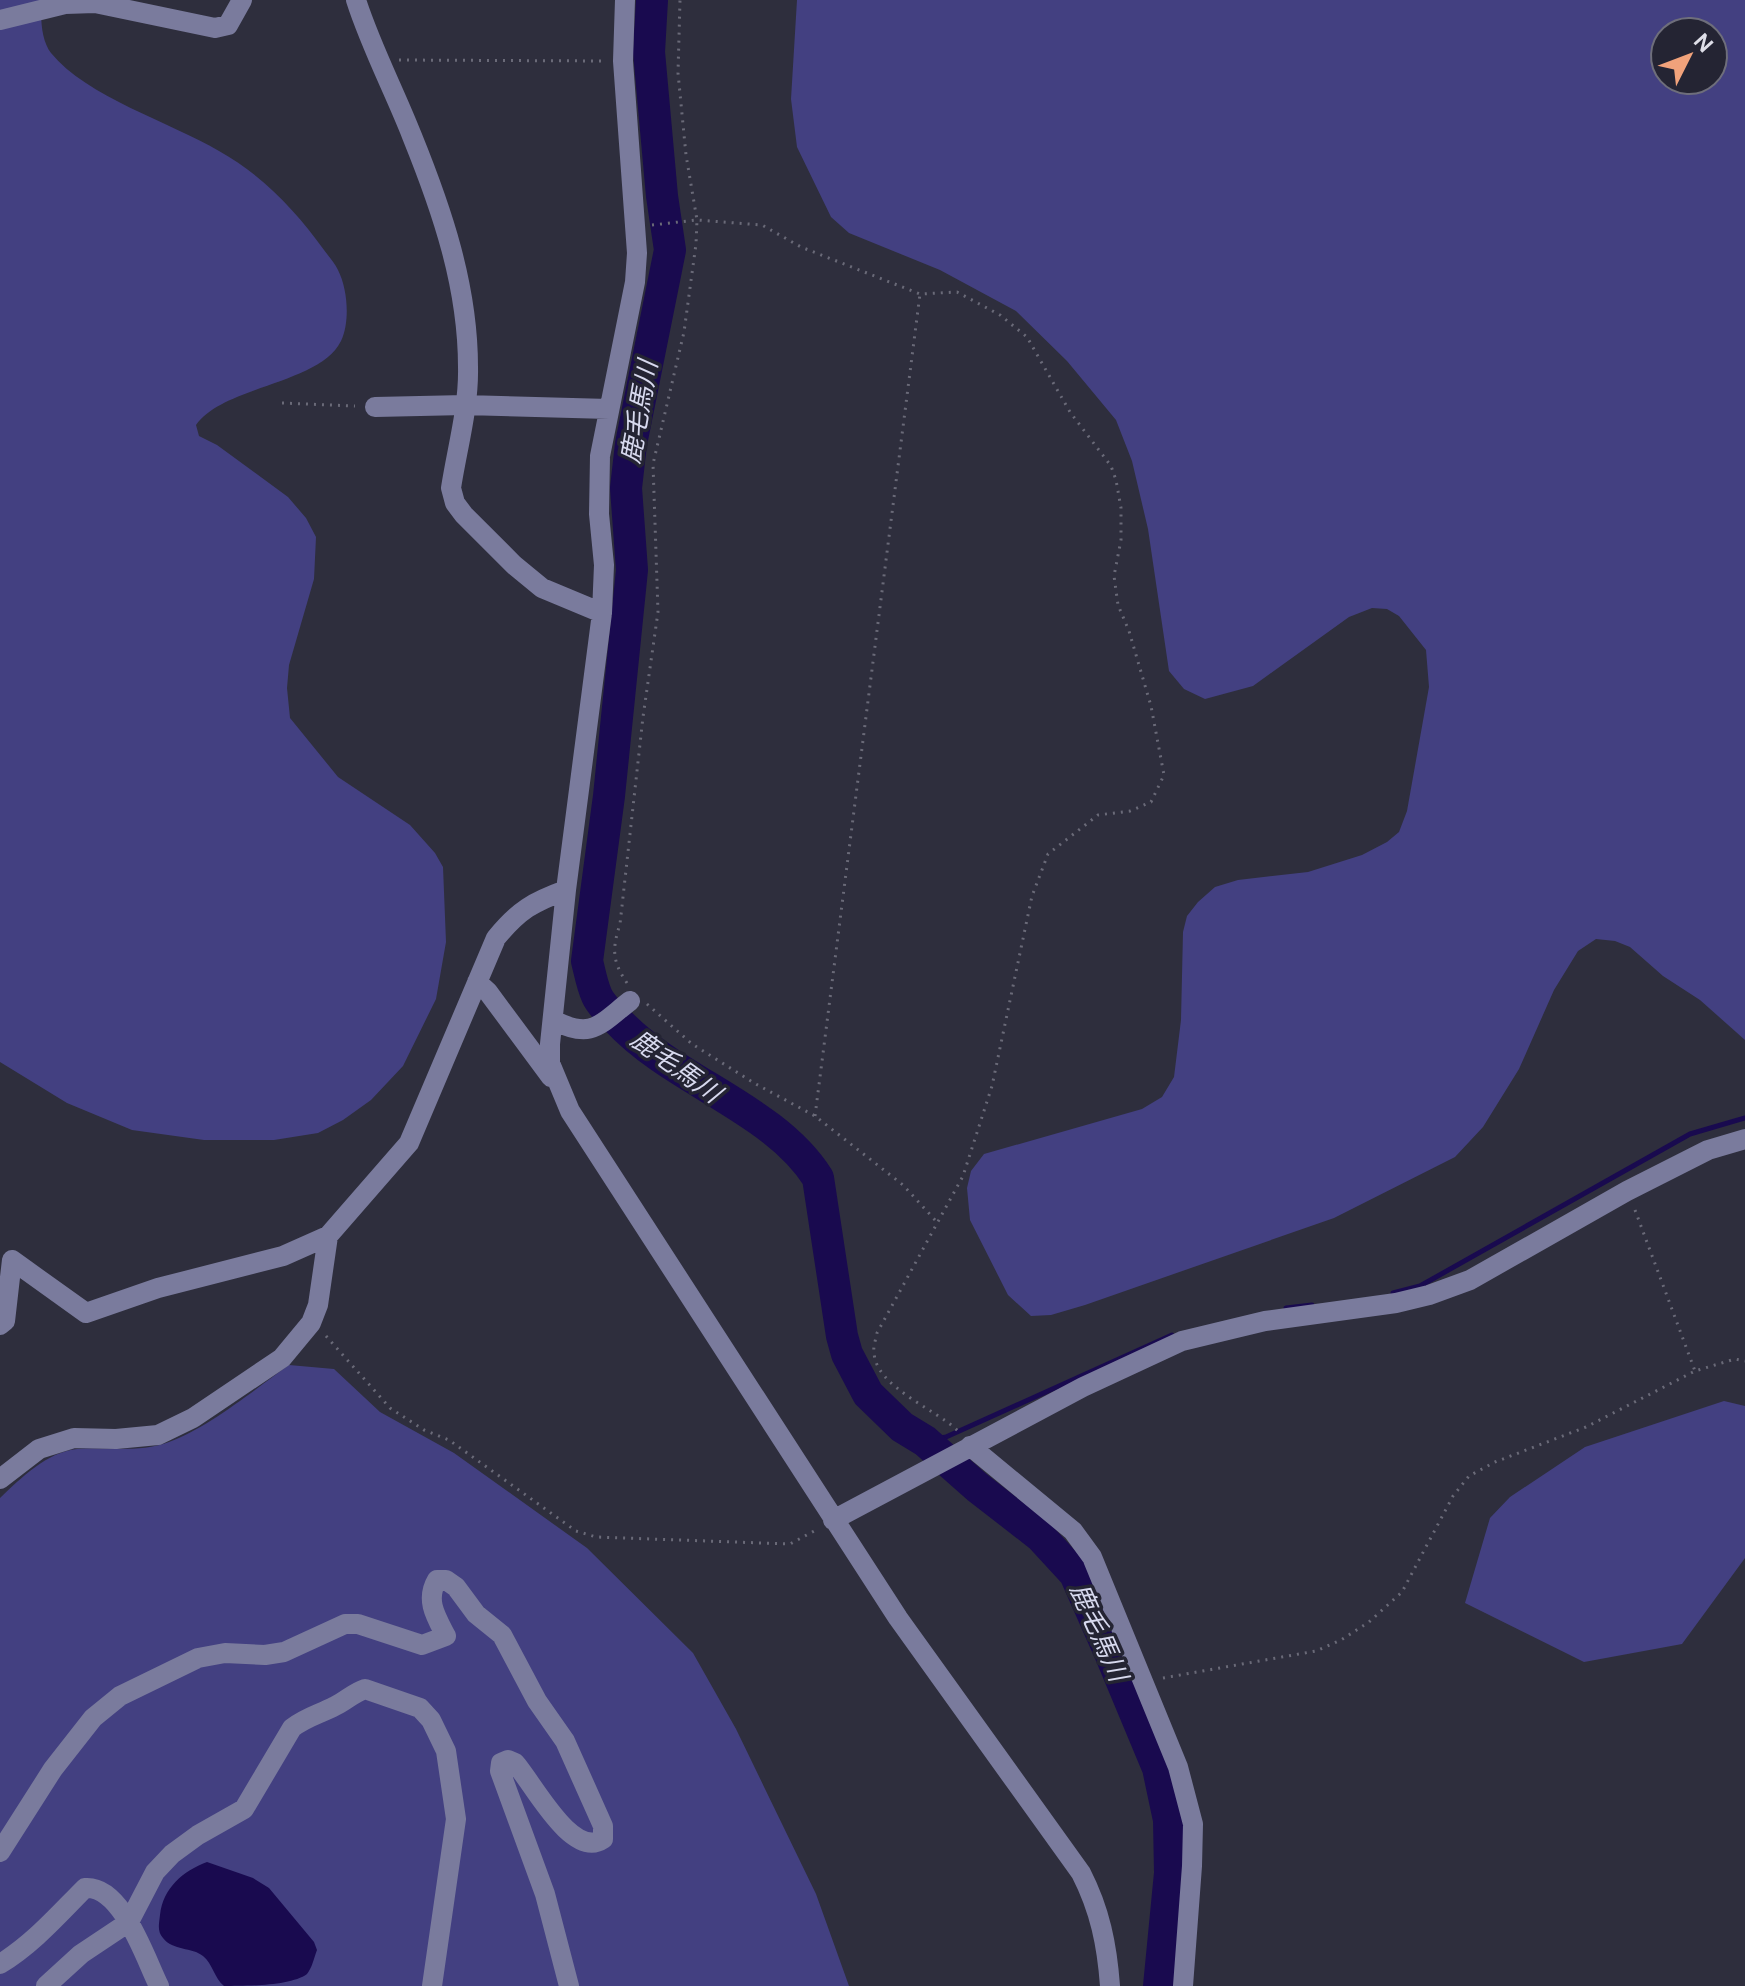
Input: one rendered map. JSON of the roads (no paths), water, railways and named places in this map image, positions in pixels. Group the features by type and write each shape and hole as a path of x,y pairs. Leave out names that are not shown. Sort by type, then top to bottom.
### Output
{"street":[{"path":"0,20 65,4 95,3 215,28 228,25 242,0"},
{"path":"356,0 378,60 412,134 452,248 463,305 469,368 451,488 455,503 514,565 542,588 602,613"},
{"path":"625,0 623,61 637,253 635,282 600,456 599,514 604,565 602,613 566,890 550,1063 570,1111 833,1520 898,1618 1081,1873 1104,1930 1110,1986"},
{"path":"375,407 465,405 609,409"},
{"path":"0,1325 5,1321 12,1260 86,1313 158,1288 283,1256 328,1236 409,1143 496,938 515,915 534,902 566,890"},
{"path":"477,982 488,992 558,1087"},
{"path":"553,1020 569,1029 586,1031 597,1027 633,998"},
{"path":"833,1520 929,1468 964,1444 1182,1341 1265,1321 1396,1303 1470,1280 1627,1191 1708,1150 1745,1139"},
{"path":"0,1479 39,1449 74,1438 116,1439 158,1435 193,1418 282,1358 311,1323 318,1305 328,1236"},
{"path":"964,1444 1073,1531 1092,1557 1143,1680 1178,1767 1193,1824 1183,1986"},
{"path":"0,1851 53,1769 93,1718 120,1696 198,1658 225,1653 265,1655 284,1652 345,1624 358,1624 422,1645 446,1636 433,1612 431,1591 437,1580 446,1580 456,1587 476,1614 502,1635 537,1701 565,1741 603,1826 603,1839 597,1843 578,1841 515,1763 508,1760 501,1763 500,1771 545,1894 569,1986"},
{"path":"46,1986 81,1954 129,1922 155,1872 172,1854 244,1809 292,1728 365,1689 420,1708 431,1720 446,1751 456,1819 432,1986"},
{"path":"0,1964 17,1953 85,1888 95,1887 108,1894 129,1922 159,1986"}],"waterway":[{"name":"鹿毛馬川","path":"652,0 649,52 670,250 631,444 626,488 632,570 609,796 587,961 591,979 603,1006 640,1041 666,1061 750,1113 799,1154 818,1178 842,1336 847,1354 868,1394 902,1427 925,1441 1040,1536 1075,1574 1158,1768 1169,1820 1170,1873 1159,1986"},
{"path":"1393,1293 1420,1286 1690,1134 1745,1118"},
{"path":"1286,1308 1312,1305"},
{"path":"925,1441 946,1437 1172,1335"}]}
